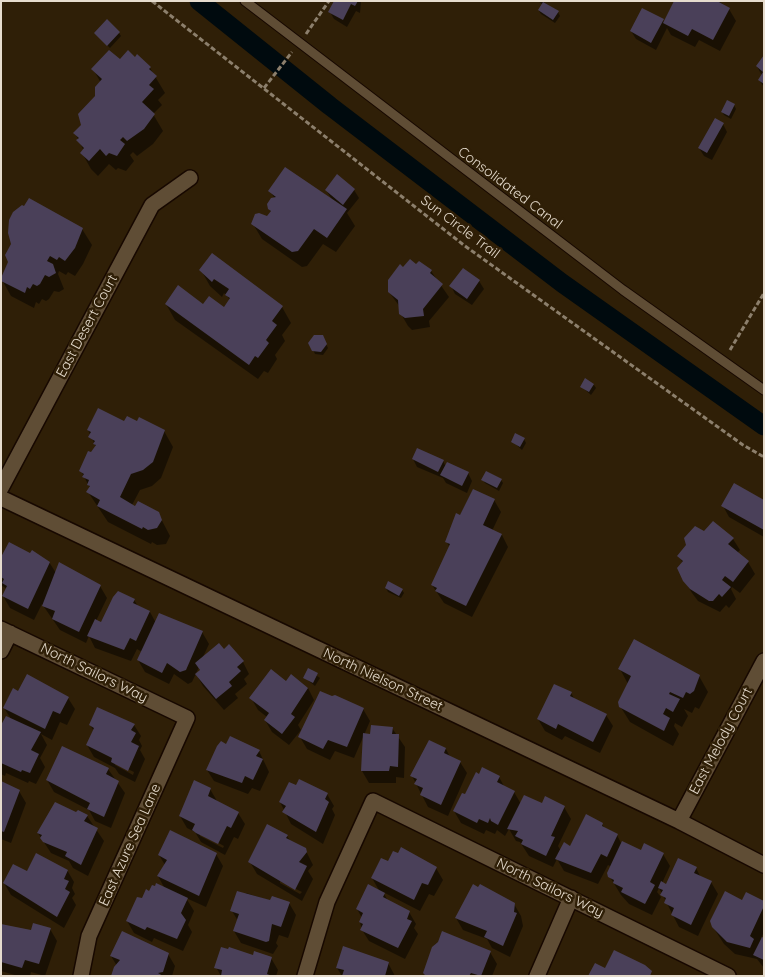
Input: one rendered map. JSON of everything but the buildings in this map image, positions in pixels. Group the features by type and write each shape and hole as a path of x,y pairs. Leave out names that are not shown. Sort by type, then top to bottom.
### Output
{"street":[{"name":"East Desert Court","path":"1,488 152,205 190,178"},
{"name":"North Nielson Street","path":"1,498 679,821 764,865"},
{"path":"1,651 6,631"},
{"name":"North Sailors Way","path":"6,631 187,718"},
{"name":"East Melody Court","path":"679,821 764,661"},
{"name":"East Azure Sea Lane","path":"81,976 89,936 187,718"},
{"name":"North Sailors Way","path":"305,976 327,902 373,801 728,976"},
{"path":"537,976 571,898"}],"lane":[{"name":"Consolidated Canal","path":"245,1 300,42 364,94 623,290 764,390"}],"path":[{"name":"Sun Circle Trail","path":"152,1 465,246 744,445 764,457"},
{"path":"264,88 329,1"},
{"path":"722,361 737,342 764,293"}],"waterway":[{"path":"199,1 330,106 562,283 764,426"}]}
